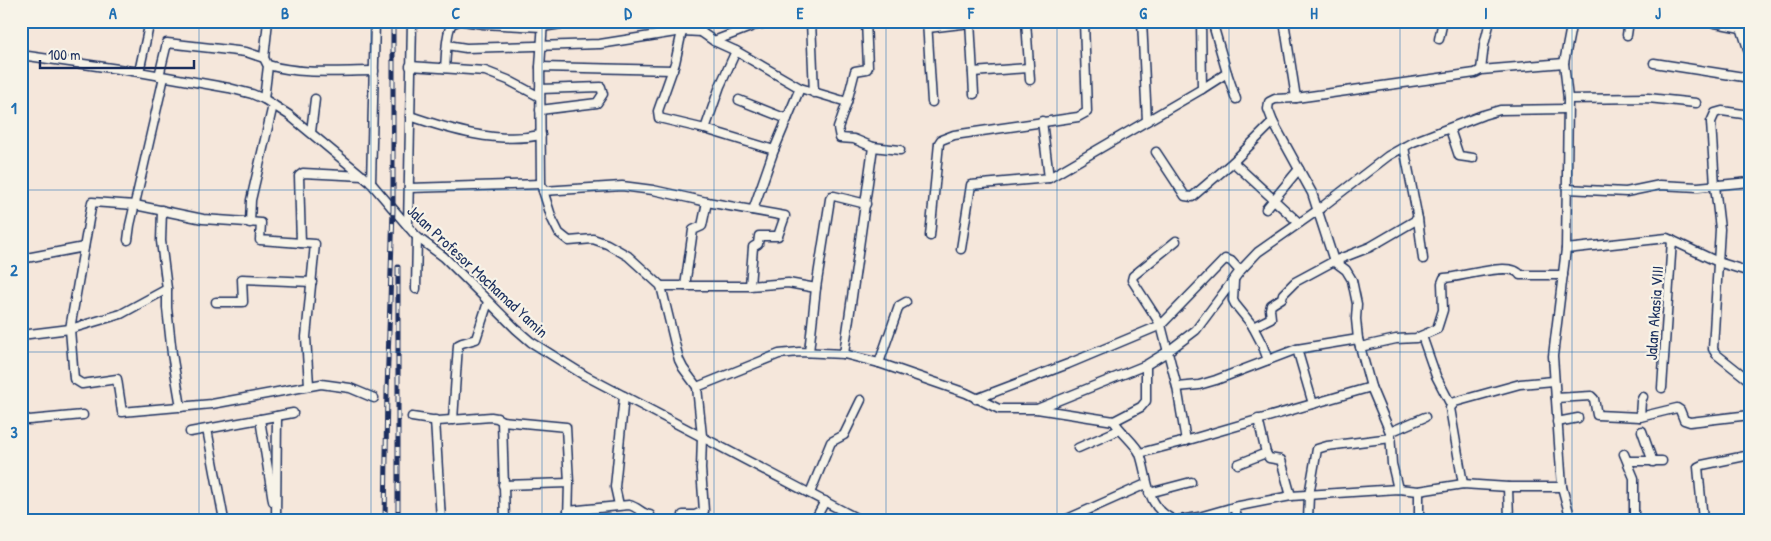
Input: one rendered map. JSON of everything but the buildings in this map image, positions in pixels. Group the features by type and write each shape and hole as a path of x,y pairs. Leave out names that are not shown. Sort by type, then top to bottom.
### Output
{"street":[{"path":"140,72 150,21"},
{"path":"264,99 268,21"},
{"path":"372,183 375,21"},
{"path":"408,227 412,21"},
{"path":"445,68 447,45 453,23 461,21 483,24 542,24 581,21"},
{"path":"701,32 702,21"},
{"path":"714,41 753,26 775,21"},
{"path":"811,21 814,93"},
{"path":"866,21 868,67 867,69 855,72 838,128 839,136 840,138 866,143 873,147 900,150"},
{"path":"1026,21 1030,80"},
{"path":"930,236 938,143 941,140 954,135 1078,117 1085,114 1088,110 1084,21"},
{"path":"1142,21 1147,121"},
{"path":"1202,21 1202,89"},
{"path":"1212,21 1236,99"},
{"path":"1284,21 1296,98"},
{"path":"1439,39 1443,21"},
{"path":"1481,70 1484,45 1490,21"},
{"path":"1571,520 1562,487 1552,356 1566,248 1568,100 1564,63 1572,21"},
{"path":"1627,35 1629,21"},
{"path":"1705,21 1740,25 1750,55"},
{"path":"932,102 927,24 970,22 974,94"},
{"path":"542,24 540,45 542,187 552,219 559,233 568,241 593,240 607,244 628,256 661,286 679,360 697,387 702,436 701,469 704,511 695,515 683,515 684,520"},
{"path":"447,45 466,48 600,44 682,31 701,32 800,88 847,102"},
{"path":"682,31 673,70 658,111 658,116 662,119 705,129 774,150"},
{"path":"128,240 166,44 169,42 246,52 266,62 289,70 320,72 374,70"},
{"path":"705,129 720,86 736,51"},
{"name":"Jalan Profesor Mochamad Yamin","path":"21,55 140,72 229,88 264,99 311,132 372,183 417,237 444,257 531,342 584,375 860,520"},
{"path":"1398,489 1392,464 1390,435 1371,387 1359,343 1356,319 1357,304 1352,280 1346,270 1334,261 1312,193 1273,122 1268,109 1268,102 1475,73 1481,70 1564,63"},
{"path":"1654,63 1750,78"},
{"path":"410,66 485,71 540,93 601,87 603,94 597,103 540,110"},
{"path":"540,67 673,70"},
{"path":"973,72 1029,68"},
{"path":"961,249 971,185 1050,178 1227,74"},
{"path":"753,210 774,150 800,88"},
{"path":"1568,100 1648,98 1696,103"},
{"path":"311,132 315,99"},
{"path":"739,100 786,119"},
{"path":"250,223 251,200 273,105"},
{"path":"1037,409 1146,366 1167,352 1196,330 1240,271 1258,252 1318,210 1388,156 1432,134 1500,110 1568,109"},
{"path":"1750,115 1722,111 1715,113 1711,122 1715,186 1720,218 1713,349 1716,354 1750,381"},
{"path":"410,116 435,125 478,135 515,138 541,135"},
{"path":"1042,121 1050,178"},
{"path":"1156,152 1185,196 1189,198 1233,162 1273,122"},
{"path":"1450,129 1459,156 1473,158"},
{"path":"844,354 873,147"},
{"path":"1404,147 1424,259"},
{"path":"1233,162 1299,223"},
{"path":"1266,208 1299,169"},
{"path":"302,243 300,175 303,173 363,176"},
{"path":"1567,189 1626,192 1660,186 1698,187 1750,182"},
{"path":"409,188 622,186 653,190 707,202 782,215 786,217 776,237 759,236 758,244 753,248 750,286"},
{"path":"809,352 816,288 831,197 834,196 866,204"},
{"path":"309,385 306,337 316,244 260,240 261,223 204,219 135,205 92,202 70,329 74,379 82,384 117,379 122,412 181,407 255,397 320,384 341,386 374,398"},
{"path":"685,286 693,230 702,226 707,202"},
{"path":"162,210 161,241 167,289 167,308 181,407"},
{"path":"1253,327 1272,318 1271,305 1282,298 1282,294 1295,282 1334,261 1370,247 1418,220"},
{"path":"416,289 417,237"},
{"path":"1566,248 1661,238 1672,240 1718,262 1750,272"},
{"name":"Jalan Akasia VIII","path":"1662,388 1672,240"},
{"path":"1176,241 1132,280 1161,325 1177,387 1186,441"},
{"path":"21,259 84,247"},
{"path":"976,399 1068,364 1161,325 1222,261 1228,259 1240,271"},
{"path":"1177,387 1199,385 1216,380 1297,348 1422,336 1437,329 1443,310 1442,283 1444,278 1469,275 1476,271 1513,269 1520,275 1563,275"},
{"path":"216,302 243,302 242,280 312,282"},
{"path":"1234,281 1233,300 1253,327 1268,360"},
{"path":"661,286 750,286 788,283 816,288"},
{"path":"21,335 70,329 121,314 167,289"},
{"path":"454,420 458,345 476,339 488,302"},
{"path":"879,363 899,306 906,302"},
{"path":"1422,336 1436,376 1451,404 1450,411 1463,484"},
{"path":"1297,348 1313,404"},
{"path":"697,387 767,357 788,352 844,354 879,363 966,393 999,409 1037,409 1114,421 1133,412 1146,401 1146,366"},
{"path":"1451,404 1509,386 1554,381"},
{"path":"1140,453 1371,387"},
{"path":"619,505 615,487 624,396"},
{"path":"1556,398 1591,396 1594,399 1597,415 1640,417 1677,408 1680,410 1684,420 1690,422 1750,415"},
{"path":"1640,417 1641,401 1644,397"},
{"path":"810,493 830,444 833,440 844,435 861,400"},
{"path":"190,432 293,413"},
{"path":"21,417 29,420 83,415"},
{"path":"276,520 277,416"},
{"path":"412,417 454,420 491,417 502,421 566,427 569,482 568,516 619,505 634,506 645,514 650,515"},
{"path":"1308,520 1309,495 1316,451 1318,449 1390,435 1425,417"},
{"path":"1557,422 1578,418"},
{"path":"260,419 276,520"},
{"path":"1258,419 1266,453 1269,458 1281,460 1292,496"},
{"path":"435,420 441,520"},
{"path":"502,421 505,520"},
{"path":"1114,421 1119,430 1140,453 1146,484 1160,512 1174,520"},
{"path":"207,429 224,520"},
{"path":"1078,448 1119,430"},
{"path":"1642,431 1653,462"},
{"path":"1238,464 1266,453"},
{"path":"1703,520 1698,467 1750,455"},
{"path":"1634,520 1634,478 1626,458 1653,462 1662,461"},
{"path":"503,485 569,482"},
{"path":"1150,493 1191,482"},
{"path":"1070,519 1146,484"},
{"path":"1179,520 1292,496 1398,489 1418,491 1463,484 1508,487 1562,487"},
{"path":"1508,487 1509,520"},
{"path":"1418,491 1419,520"},
{"path":"815,520 825,501"},
{"path":"1234,507 1238,520"}],"railway":[{"path":"385,520 393,210 393,21"},
{"path":"398,267 398,520"}]}
